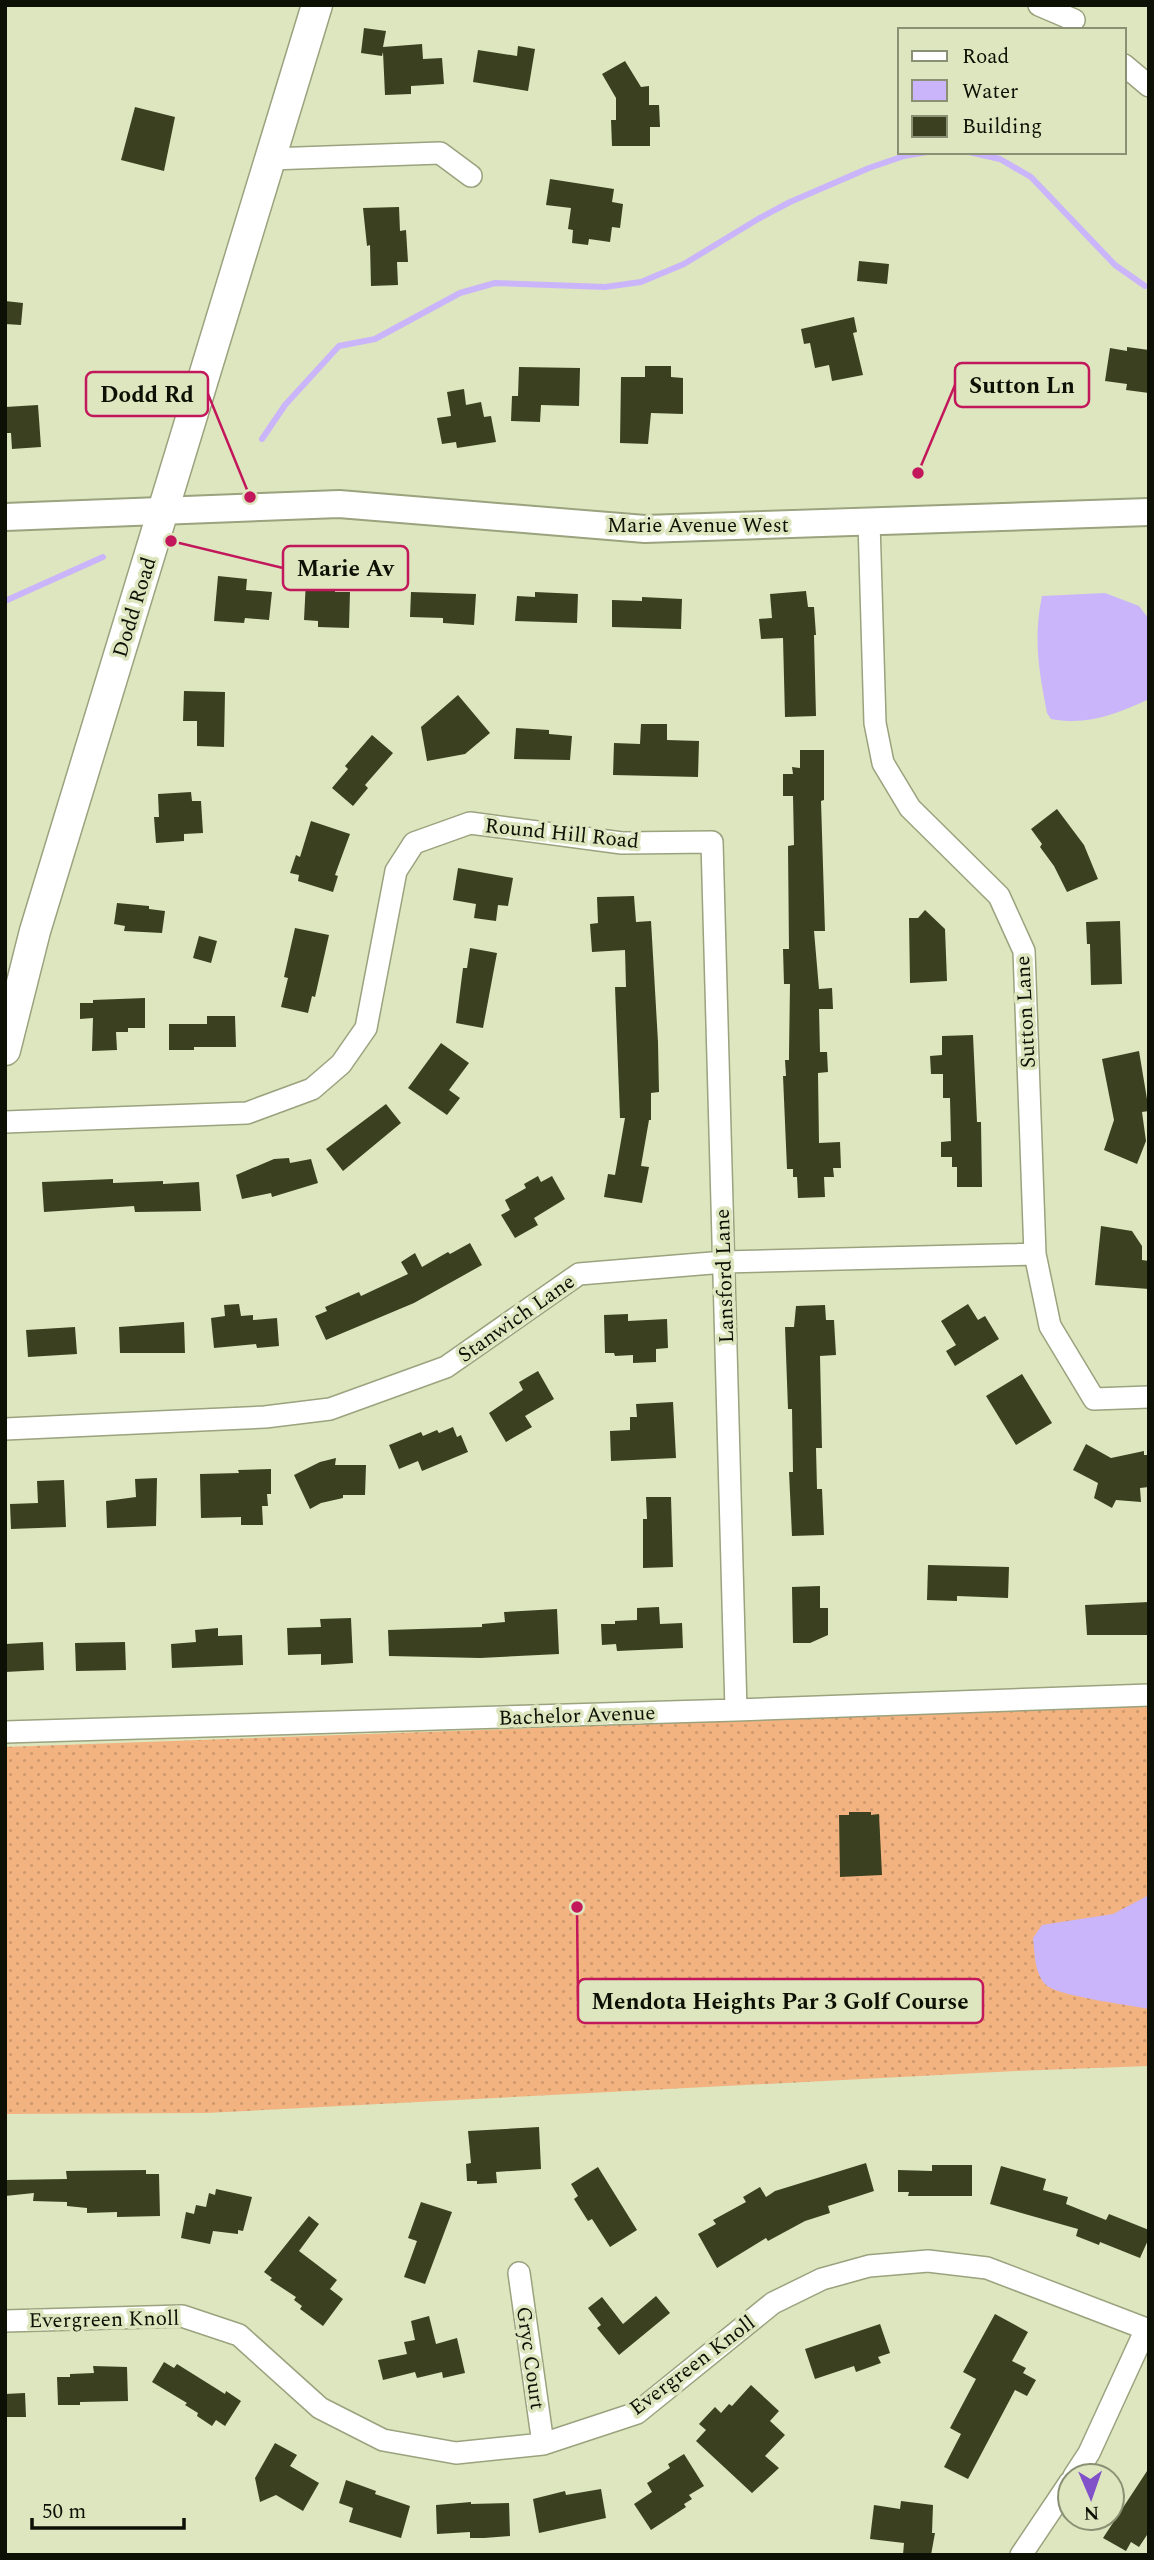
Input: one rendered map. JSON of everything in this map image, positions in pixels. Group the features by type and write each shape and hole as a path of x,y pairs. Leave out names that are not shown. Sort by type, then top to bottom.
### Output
{"main road":[{"name":"Dodd Road","path":"5,1050 35,931 317,5"}],"street":[{"path":"1039,5 1074,18"},
{"path":"1126,67 1149,86"},
{"path":"270,159 440,153 471,176"},
{"name":"Marie Avenue West","path":"5,517 339,504 645,529 1149,512"},
{"name":"Sutton Lane","path":"869,522 875,723 883,763 909,808 999,896 1024,951 1035,1254 1050,1326 1094,1399 1149,1397"},
{"name":"Round Hill Road","path":"5,1122 247,1113 312,1089 341,1064 366,1028 396,871 414,843 470,822 622,843 712,842"},
{"name":"Lansford Lane","path":"712,842 736,1710"},
{"name":"Stanwich Lane","path":"5,1429 265,1417 330,1409 446,1367 579,1274 724,1262 1035,1254"},
{"name":"Bachelor Avenue","path":"5,1732 1149,1695"},
{"name":"Evergreen Knoll","path":"5,2321 182,2316 239,2335 320,2408 383,2440 456,2453 543,2444 637,2413 773,2303 822,2278 869,2266 928,2261 987,2268 1147,2329"},
{"name":"Gryc Court","path":"519,2273 543,2444"},
{"path":"1083,2462 1147,2329"},
{"path":"1021,2555 1056,2503"}],"shaded area":[{"path":"1149,1706 1149,2066 206,2113 5,2114 5,1747"}],"water":[{"path":"1105,593 1139,606 1149,619 1149,699 1090,720 1051,719 1047,713 1038,655 1042,596"},
{"path":"1149,1895 1149,2009 1064,1993 1046,1985 1037,1969 1033,1938 1042,1925 1113,1914"}],"building":[{"path":"364,28 386,31 383,47 422,44 423,59 442,58 444,84 411,86 411,94 385,95 383,52 382,56 361,53"},
{"path":"518,46 535,49 528,91 473,82 478,50 517,56"},
{"path":"625,61 641,87 649,86 649,105 659,105 660,127 650,127 650,146 612,146 611,120 616,120 616,98 602,74"},
{"path":"135,107 175,117 164,171 121,160"},
{"path":"550,179 614,189 612,202 623,204 620,228 612,227 610,242 589,239 588,245 572,243 573,230 568,229 571,208 546,205"},
{"path":"399,207 400,231 406,230 408,262 397,262 398,285 371,286 370,245 367,246 363,208"},
{"path":"859,261 889,264 887,284 857,281"},
{"path":"5,301 23,303 21,325 5,324"},
{"path":"854,317 857,332 853,333 863,375 832,381 829,365 815,368 810,343 804,344 801,329"},
{"path":"1127,347 1149,350 1149,393 1126,390 1127,384 1105,381 1110,348 1127,351"},
{"path":"645,366 671,366 671,377 683,378 683,414 651,413 648,444 620,443 621,377 645,377"},
{"path":"519,367 580,368 579,406 541,405 540,422 511,421 512,396 518,396"},
{"path":"464,389 466,405 481,402 484,417 491,416 496,442 457,448 456,442 442,444 437,418 451,416 447,392"},
{"path":"38,405 41,447 12,449 11,433 5,433 5,407"},
{"path":"218,576 247,579 246,590 272,592 269,620 245,618 244,623 214,621"},
{"path":"306,580 329,581 329,586 335,586 335,592 350,592 349,628 318,627 318,621 304,620"},
{"path":"806,591 808,607 814,607 816,716 785,717 783,638 761,639 759,619 772,618 770,594"},
{"path":"411,592 476,594 474,625 443,623 443,618 410,617"},
{"path":"535,592 578,594 577,623 515,621 517,596 535,597"},
{"path":"642,597 682,599 681,629 612,627 612,600 642,601"},
{"path":"184,691 225,692 224,747 197,746 197,721 183,721"},
{"path":"458,695 490,733 465,754 427,761 421,727"},
{"path":"641,724 667,724 667,740 699,741 698,777 613,775 614,743 640,744"},
{"path":"516,728 549,730 549,734 572,736 570,760 514,759"},
{"path":"372,735 393,753 365,785 368,788 353,806 332,788 348,769 345,766"},
{"path":"800,750 824,750 824,800 821,801 825,931 814,931 819,989 832,988 833,1009 819,1009 820,1052 827,1052 828,1072 818,1073 819,1143 840,1142 841,1168 833,1168 834,1177 824,1177 825,1197 798,1198 797,1177 793,1177 793,1169 787,1169 783,1076 786,1076 785,1060 789,1060 790,984 784,984 783,949 789,949 788,846 794,845 793,796 783,796 783,774 793,774 792,767 800,768"},
{"path":"191,792 192,801 201,801 203,833 184,834 184,841 156,843 154,817 159,817 158,794"},
{"path":"1057,809 1084,845 1098,879 1067,892 1054,866 1040,847 1042,844 1031,829"},
{"path":"311,821 350,834 335,875 338,876 333,892 298,881 299,875 290,873 296,855 300,857"},
{"path":"458,868 513,878 508,906 498,905 496,921 474,918 476,904 453,900"},
{"path":"634,896 636,922 651,921 658,1042 659,1092 651,1093 651,1120 641,1166 649,1167 642,1203 604,1197 608,1174 615,1175 625,1118 620,1118 615,987 626,987 625,950 592,952 590,924 598,923 597,897"},
{"path":"117,903 149,906 149,909 165,911 162,933 124,931 125,926 114,924"},
{"path":"925,910 945,929 947,981 910,983 909,918 918,918"},
{"path":"1120,921 1122,984 1091,985 1090,944 1087,944 1086,922"},
{"path":"295,928 329,935 315,997 312,996 308,1013 281,1007 288,978 284,977"},
{"path":"199,936 217,941 211,963 193,958"},
{"path":"470,948 497,953 483,1028 456,1023 463,968 467,968"},
{"path":"145,998 145,1028 128,1028 128,1032 116,1032 117,1050 92,1051 93,1018 80,1019 80,1003"},
{"path":"207,1016 235,1016 236,1047 169,1050 169,1024 207,1024"},
{"path":"973,1035 977,1122 981,1122 982,1187 957,1187 957,1167 952,1167 952,1157 941,1157 941,1142 951,1141 950,1098 943,1098 943,1074 931,1074 930,1056 942,1055 942,1036"},
{"path":"441,1043 469,1063 449,1090 460,1098 447,1115 408,1088"},
{"path":"1139,1051 1149,1111 1142,1112 1146,1141 1137,1164 1104,1150 1114,1120 1102,1059"},
{"path":"386,1104 401,1123 343,1171 326,1149"},
{"path":"289,1158 290,1163 311,1159 318,1183 272,1197 271,1193 242,1199 236,1175 274,1159"},
{"path":"538,1176 541,1182 552,1176 565,1199 534,1218 538,1225 515,1238 501,1215 510,1210 505,1200 526,1188 524,1184"},
{"path":"113,1179 113,1183 199,1182 201,1211 135,1212 134,1206 44,1212 42,1182"},
{"path":"1101,1226 1132,1231 1142,1246 1142,1260 1149,1261 1149,1289 1095,1285"},
{"path":"470,1243 482,1265 414,1303 326,1340 315,1316 327,1311 325,1307 359,1292 361,1296 408,1274 401,1262 415,1253 422,1267"},
{"path":"239,1304 241,1316 253,1315 253,1320 277,1318 279,1346 257,1348 256,1344 214,1348 211,1318 225,1316 224,1305"},
{"path":"968,1304 978,1320 985,1316 999,1339 955,1366 946,1351 956,1345 941,1321"},
{"path":"825,1305 826,1320 834,1320 836,1355 820,1356 822,1448 816,1448 817,1489 822,1489 824,1535 792,1536 789,1472 793,1472 792,1409 788,1409 785,1327 794,1327 796,1306"},
{"path":"628,1314 628,1321 667,1319 668,1348 656,1349 656,1362 633,1363 633,1355 615,1356 614,1353 605,1353 604,1315"},
{"path":"184,1322 185,1353 120,1353 119,1327"},
{"path":"75,1327 77,1354 28,1357 26,1330"},
{"path":"538,1371 554,1399 525,1416 532,1427 506,1442 489,1413 523,1390 519,1382"},
{"path":"1022,1374 1052,1423 1016,1445 986,1396"},
{"path":"673,1402 676,1458 611,1461 610,1431 630,1430 630,1417 637,1417 636,1404"},
{"path":"453,1427 457,1437 461,1435 468,1452 422,1471 418,1461 399,1469 389,1445 421,1432 423,1436"},
{"path":"1086,1444 1111,1458 1144,1451 1144,1455 1149,1455 1149,1487 1140,1488 1141,1502 1116,1500 1112,1508 1094,1498 1098,1483 1073,1470"},
{"path":"336,1458 335,1465 366,1465 365,1495 343,1495 343,1498 321,1503 310,1509 294,1475 320,1462"},
{"path":"271,1469 271,1494 267,1494 268,1506 262,1506 263,1525 241,1525 241,1517 201,1518 200,1474"},
{"path":"157,1478 156,1526 107,1528 106,1501 136,1497 135,1479"},
{"path":"64,1480 66,1527 11,1529 10,1504 38,1503 37,1481"},
{"path":"646,1497 671,1497 673,1567 643,1568"},
{"path":"928,1565 1009,1567 1008,1598 957,1596 957,1601 927,1600"},
{"path":"820,1586 820,1608 828,1608 828,1635 810,1643 793,1643 792,1587"},
{"path":"1149,1602 1149,1635 1087,1635 1085,1605"},
{"path":"659,1607 660,1624 682,1623 683,1648 617,1651 616,1644 602,1645 601,1624 637,1620 637,1608"},
{"path":"557,1609 559,1654 480,1658 389,1656 388,1630 482,1627 482,1624 505,1622 504,1612"},
{"path":"351,1618 353,1663 321,1665 321,1654 288,1655 287,1628 321,1627 320,1619"},
{"path":"218,1628 218,1636 242,1635 243,1665 172,1668 171,1644 196,1642 195,1630"},
{"path":"43,1642 44,1670 5,1672 5,1644"},
{"path":"125,1642 126,1670 76,1671 75,1643"},
{"path":"849,1812 879,1814 882,1875 840,1877 839,1815 849,1815"},
{"path":"539,2127 541,2169 496,2172 497,2183 477,2184 477,2181 467,2181 466,2164 471,2163 468,2131"},
{"path":"866,2163 874,2191 828,2206 830,2213 805,2221 768,2241 766,2238 717,2268 698,2234 716,2224 713,2220 746,2202 743,2197 760,2187 766,2197 775,2191"},
{"path":"932,2165 972,2165 972,2196 908,2196 909,2192 898,2192 898,2170 932,2171"},
{"path":"1001,2166 1046,2179 1043,2190 1068,2197 1066,2204 1106,2220 1109,2214 1149,2230 1149,2238 1140,2258 1100,2242 1099,2245 1076,2236 1078,2229 990,2204"},
{"path":"598,2167 637,2230 610,2247 592,2219 588,2221 574,2199 578,2196 571,2184"},
{"path":"146,2170 146,2174 159,2174 160,2216 117,2217 117,2212 87,2213 87,2208 67,2206 67,2202 33,2201 34,2193 5,2196 5,2180 67,2179 66,2171"},
{"path":"216,2189 252,2197 243,2231 238,2230 238,2234 213,2231 210,2244 181,2238 186,2212 194,2214 196,2205 206,2207 209,2193 215,2195"},
{"path":"421,2202 452,2212 425,2284 404,2277 417,2241 408,2238"},
{"path":"309,2216 319,2224 299,2251 337,2280 330,2289 343,2299 323,2326 300,2309 302,2306 294,2300 296,2297 270,2280 272,2278 264,2272"},
{"path":"656,2296 670,2313 619,2355 597,2328 601,2325 588,2308 602,2297 623,2324"},
{"path":"995,2314 1028,2332 1012,2361 1026,2368 1023,2373 1036,2380 1027,2396 1015,2390 968,2479 944,2467 961,2434 950,2428 976,2379 963,2372"},
{"path":"429,2316 436,2344 457,2338 465,2373 443,2378 442,2372 417,2378 415,2372 383,2380 378,2360 407,2354 404,2342 415,2340 411,2321"},
{"path":"880,2324 890,2353 878,2357 881,2363 856,2372 854,2366 815,2379 805,2349"},
{"path":"164,2362 174,2368 177,2364 241,2401 225,2426 216,2420 212,2426 185,2405 187,2403 152,2382"},
{"path":"93,2366 127,2367 128,2401 58,2405 57,2377 94,2373"},
{"path":"751,2385 779,2411 770,2421 785,2435 765,2456 779,2468 752,2493 696,2441 706,2430 699,2424 715,2407 721,2413 729,2404 732,2406"},
{"path":"25,2393 26,2417 5,2417 5,2394"},
{"path":"275,2443 297,2455 290,2466 319,2483 303,2511 276,2495 260,2502 255,2478"},
{"path":"684,2454 704,2486 689,2495 692,2499 684,2504 686,2507 651,2530 634,2504 652,2492 647,2483 670,2468 668,2464"},
{"path":"1149,2468 1149,2532 1139,2547 1131,2542 1126,2551 1103,2538 1107,2532 1126,2532 1126,2503"},
{"path":"346,2480 410,2506 401,2538 349,2522 353,2508 339,2503"},
{"path":"601,2489 606,2518 539,2533 533,2499 565,2491 566,2495"},
{"path":"901,2501 933,2505 932,2533 935,2533 931,2555 903,2555 904,2543 870,2539 874,2505 900,2509"},
{"path":"509,2503 510,2536 470,2538 470,2532 437,2534 436,2505"}],"waterway":[{"path":"262,439 285,405 339,346 375,339 460,293 495,283 605,287 641,282 684,264 790,202 869,168 916,154"},
{"path":"978,154 1000,159 1031,177 1115,265 1145,286"},
{"path":"5,601 103,557"}],"place":[{"name":"Sutton Ln","path":"918,473"},
{"name":"Dodd Rd","path":"250,497"},
{"name":"Marie Av","path":"171,541"},
{"name":"Mendota Heights Par 3 Golf Course","path":"577,1907"}]}
